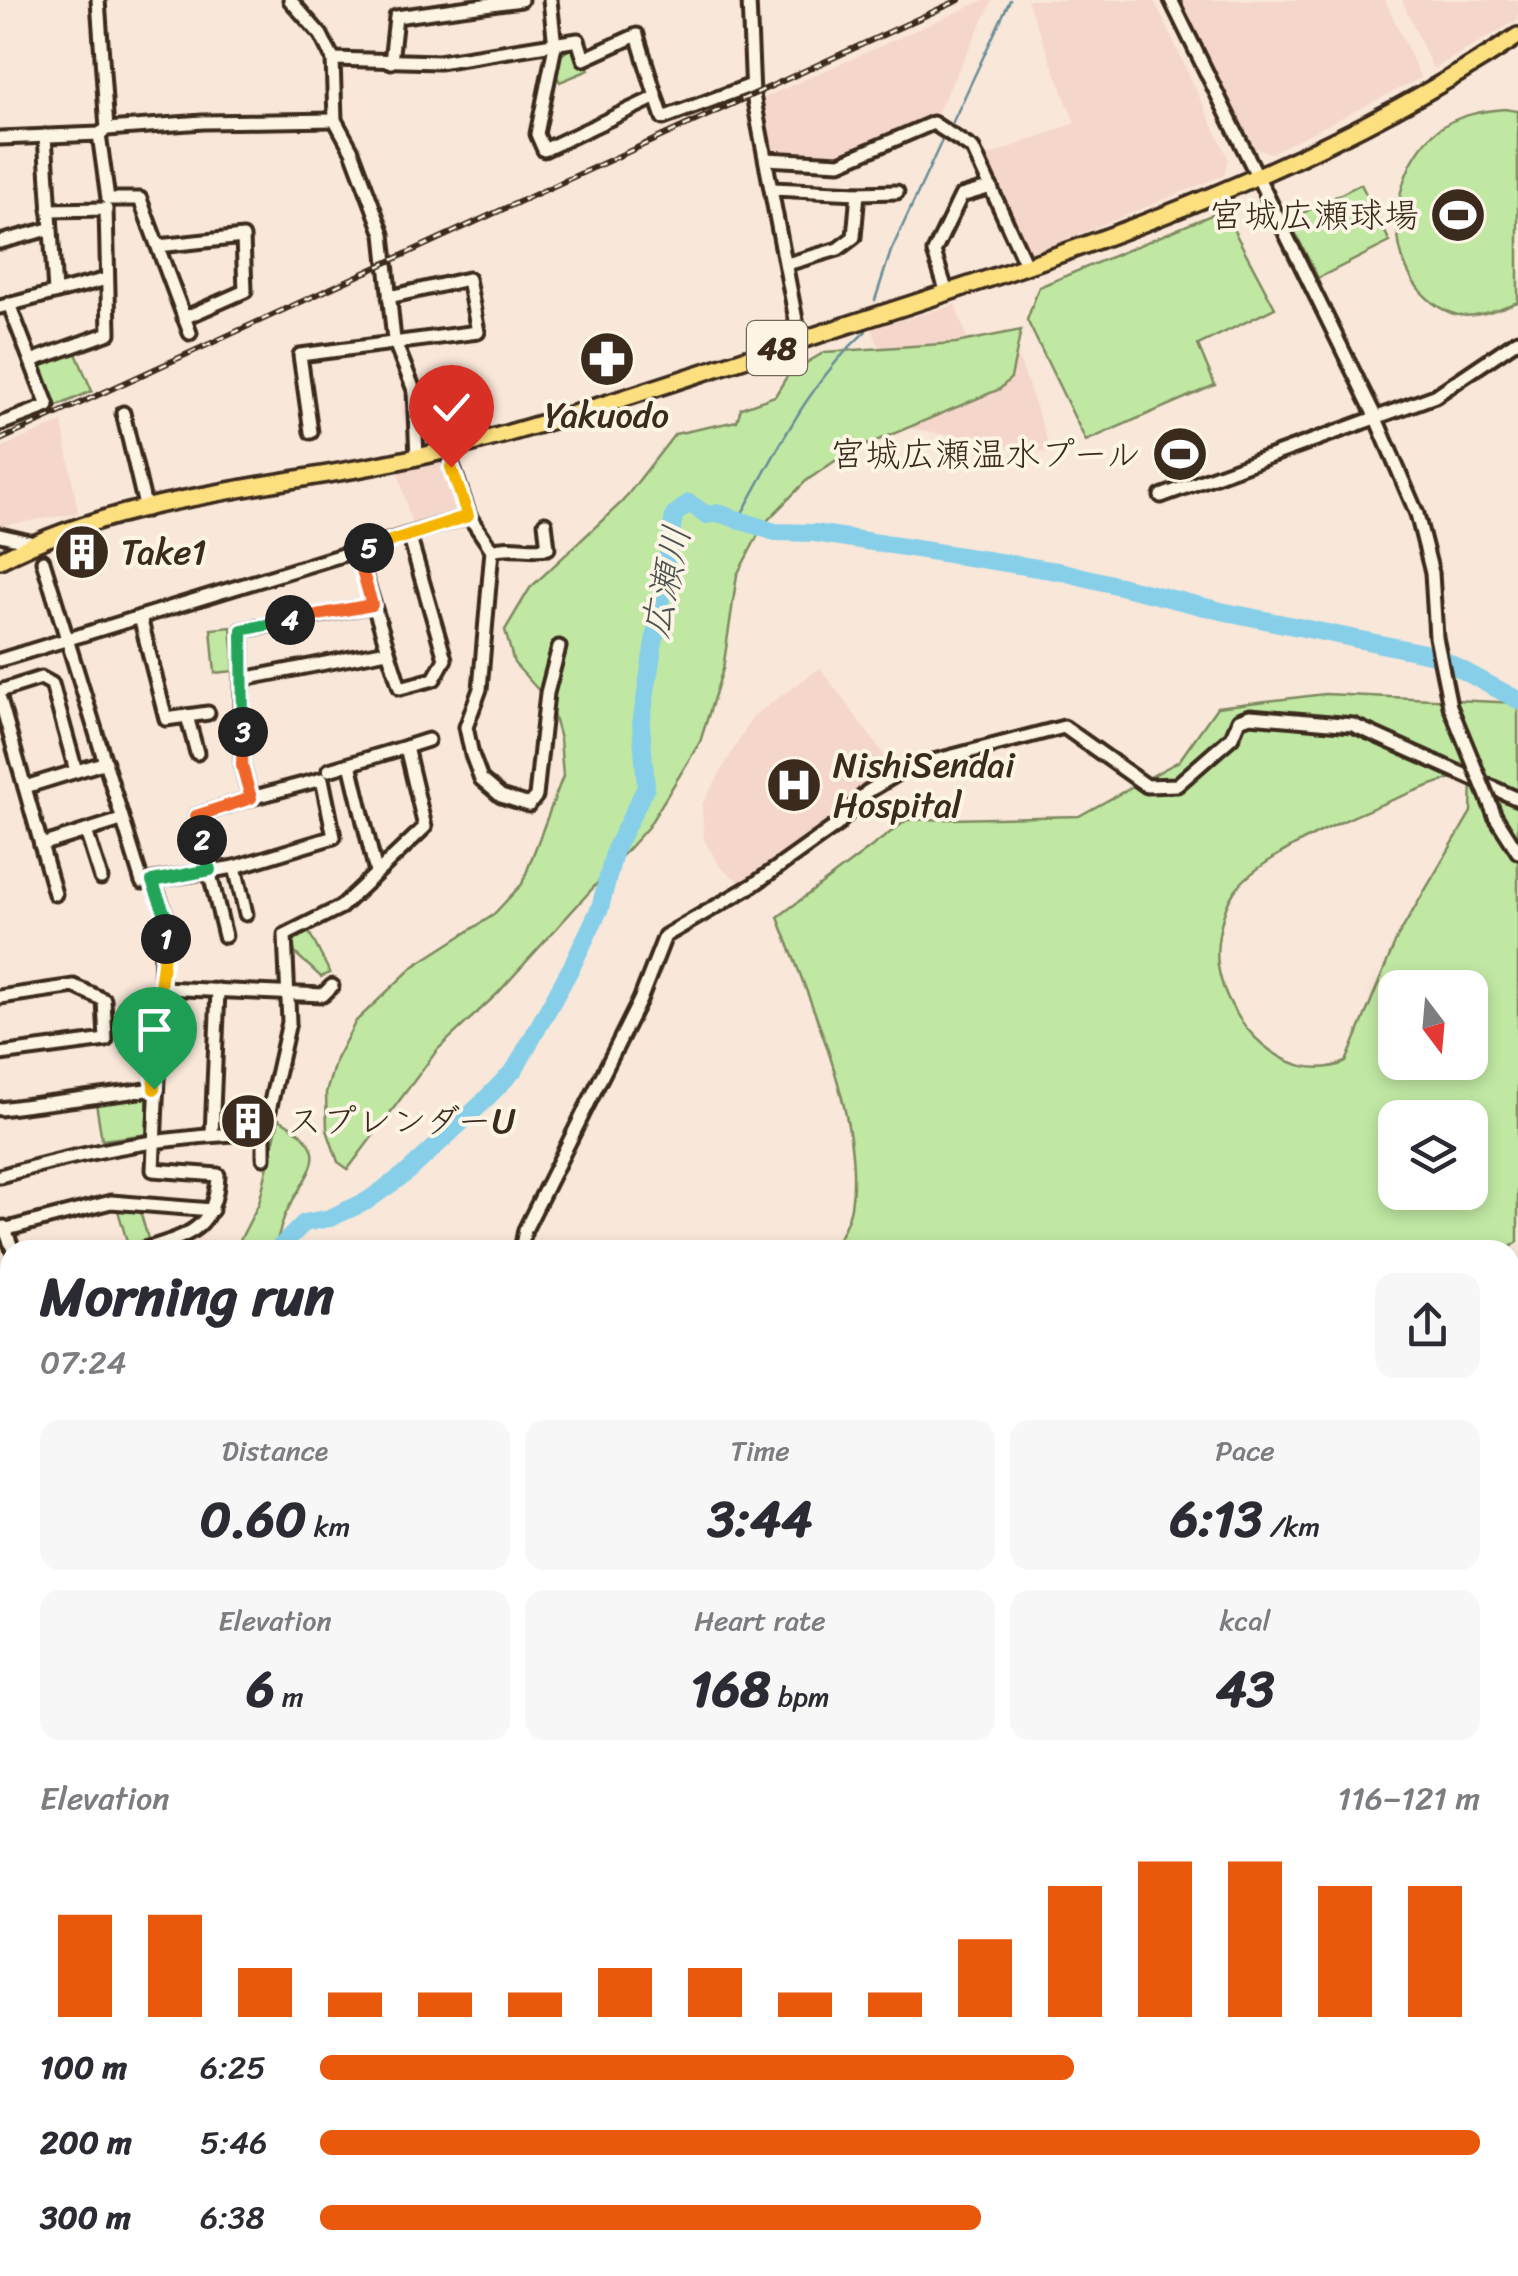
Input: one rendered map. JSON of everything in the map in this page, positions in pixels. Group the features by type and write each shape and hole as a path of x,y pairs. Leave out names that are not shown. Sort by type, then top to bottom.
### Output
{"highway":[{"name":"48","path":"0,560 34,543 146,510 447,450 1027,267 1255,179 1410,102 1518,36"}],"street":[{"path":"98,0 108,199 140,199 190,332"},
{"path":"290,0 321,35 333,59 335,120 352,151 382,234 395,345 414,390 417,457"},
{"path":"391,62 396,17 520,0"},
{"path":"550,0 555,46 537,134 544,150 656,97"},
{"path":"748,0 752,86 800,340"},
{"path":"1170,0 1375,416 1417,514 1432,573 1436,637 1450,706 1495,816 1518,852"},
{"path":"333,59 439,62 578,40 584,59 636,35 664,118 752,86"},
{"path":"0,138 203,122 335,120"},
{"path":"766,159 840,162 933,123 973,148 1027,267"},
{"path":"45,136 55,292"},
{"path":"947,293 934,252 961,196 991,187"},
{"path":"772,189 898,192"},
{"path":"787,264 838,249 854,236 858,193"},
{"path":"31,361 108,333 106,209 49,210"},
{"path":"0,242 49,229"},
{"path":"158,246 243,237 246,291 184,318"},
{"path":"0,424 48,406 5,306 107,279"},
{"path":"311,432 300,355 478,332 468,279 389,297"},
{"path":"1161,496 1435,396 1518,340"},
{"path":"123,413 146,510"},
{"path":"447,450 468,516 492,550 480,689 466,727 481,780 501,796 529,806 536,796 547,693 559,647"},
{"path":"0,660 468,516"},
{"path":"492,550 512,545 530,551 548,548 545,523"},
{"path":"0,535 34,543"},
{"path":"357,552 400,688 434,679 444,658 409,536"},
{"path":"43,561 142,882 210,870 235,867 334,838 322,779 196,816 210,870 225,936"},
{"path":"251,798 242,766 242,630 372,605"},
{"path":"140,617 166,719 208,713"},
{"path":"243,678 387,651"},
{"path":"0,691 40,678 52,684 76,770"},
{"path":"0,699 54,894"},
{"path":"187,716 196,753"},
{"path":"523,1240 640,1000 666,936 753,885 837,825 880,784 907,768 1064,726 1147,786 1178,785 1232,737 1238,720 1250,716 1353,725 1518,799"},
{"path":"329,770 428,740"},
{"path":"264,1158 264,1133 286,1042 291,994 285,935 341,908 425,827 406,747"},
{"path":"25,788 106,762"},
{"path":"350,764 376,872"},
{"path":"41,845 118,820"},
{"path":"86,831 101,878"},
{"path":"235,867 246,914"},
{"path":"152,881 170,927 162,950 153,1170 218,1175 217,1204 191,1235 175,1240"},
{"path":"0,997 74,986 104,1000 106,1040 0,1054"},
{"path":"161,988 323,994 332,986"},
{"path":"212,1135 218,990"},
{"path":"0,1109 154,1089"},
{"path":"0,1176 101,1148 152,1139 264,1133"},
{"path":"3,1227 112,1202 212,1210"}],"shaded area":[{"path":"984,0 993,0 935,117 837,157 771,154 759,100"},
{"path":"1027,0 1154,0 1228,158 1224,175 1026,256 980,159 1075,123"},
{"path":"1177,0 1385,0 1421,78 1271,153 1249,147"},
{"path":"1402,0 1518,0 1518,20 1433,69"},
{"path":"955,305 969,343 1009,330 1052,454 897,426 893,386 872,328"},
{"path":"62,422 78,513 0,526 0,448"},
{"path":"441,461 458,513 412,526 398,471"},
{"name":"NishiSendai Hospital","path":"820,668 885,756 897,757 900,764 745,886 721,868 704,840 702,805 752,717"}],"green space":[{"path":"571,48 579,64 587,64 589,70 560,82 555,73 560,56"},
{"name":"宮城広瀬球場","path":"1504,109 1518,111 1518,302 1484,313 1459,315 1427,298 1410,276 1400,250 1397,222 1401,193 1410,166 1425,143 1445,125 1466,116"},
{"path":"1361,184 1390,242 1318,278 1289,220"},
{"path":"1223,210 1275,308 1198,345 1215,385 1086,441 1027,320 1039,287"},
{"path":"1021,330 1011,378 1000,389 845,454 806,481 764,524 737,575 723,669 700,742 648,827 497,994 438,1049 348,1169 338,1162 327,1130 326,1093 336,1059 356,1021 414,966 492,916 522,884 563,776 560,739 550,703 514,663 505,630 530,588 622,502 675,434 737,421 741,408 775,396 789,373 825,352 956,343"},
{"path":"75,351 92,391 53,408 35,366"},
{"path":"231,627 235,671 215,673 211,629"},
{"path":"1325,694 1518,703 1518,1240 838,1240 851,1207 850,1136 831,1059 778,917 907,820 1079,816 1179,761 1217,707","holes":["1462,775 1472,779 1471,812 1397,938 1384,970 1488,970 1488,1080 1378,1080 1378,984 1346,1062 1324,1068 1302,1066 1263,1045 1233,1008 1218,966 1219,938 1234,892 1250,875 1305,840 1374,807"]},
{"path":"308,930 330,973 321,977 295,953 292,939"},
{"path":"147,1097 148,1134 102,1140 96,1103"},
{"path":"279,1119 308,1141 313,1161 286,1213 277,1240 240,1240 259,1203"},
{"path":"117,1207 139,1207 148,1239 127,1240"}],"waterway":[{"path":"949,130 1010,0"},
{"path":"875,300 891,251 944,136"},
{"path":"737,522 809,397 866,331"},
{"name":"広瀬川","path":"287,1240 304,1223 330,1218 367,1201 409,1171 479,1106 515,1069 572,966 600,908 615,849 646,787 641,724 674,515 689,503 707,515 718,513 775,532 815,533 1063,572 1221,611 1434,655 1518,700"}],"railway":[{"path":"0,440 959,0"}],"place":[{"name":"宮城広瀬球場","path":"1458,215"},
{"name":"Yakuodo","path":"607,359"},
{"name":"宮城広瀬温水プール","path":"1180,454"},
{"name":"Take1","path":"82,552"},
{"name":"NishiSendai Hospital","path":"794,785"},
{"name":"スプレンダーU","path":"248,1121"}],"route":[{"path":"154,1089 162,950 170,927 152,881 210,870 196,816 251,798 242,766 242,630 372,605 357,552 468,516 451,467"}]}
